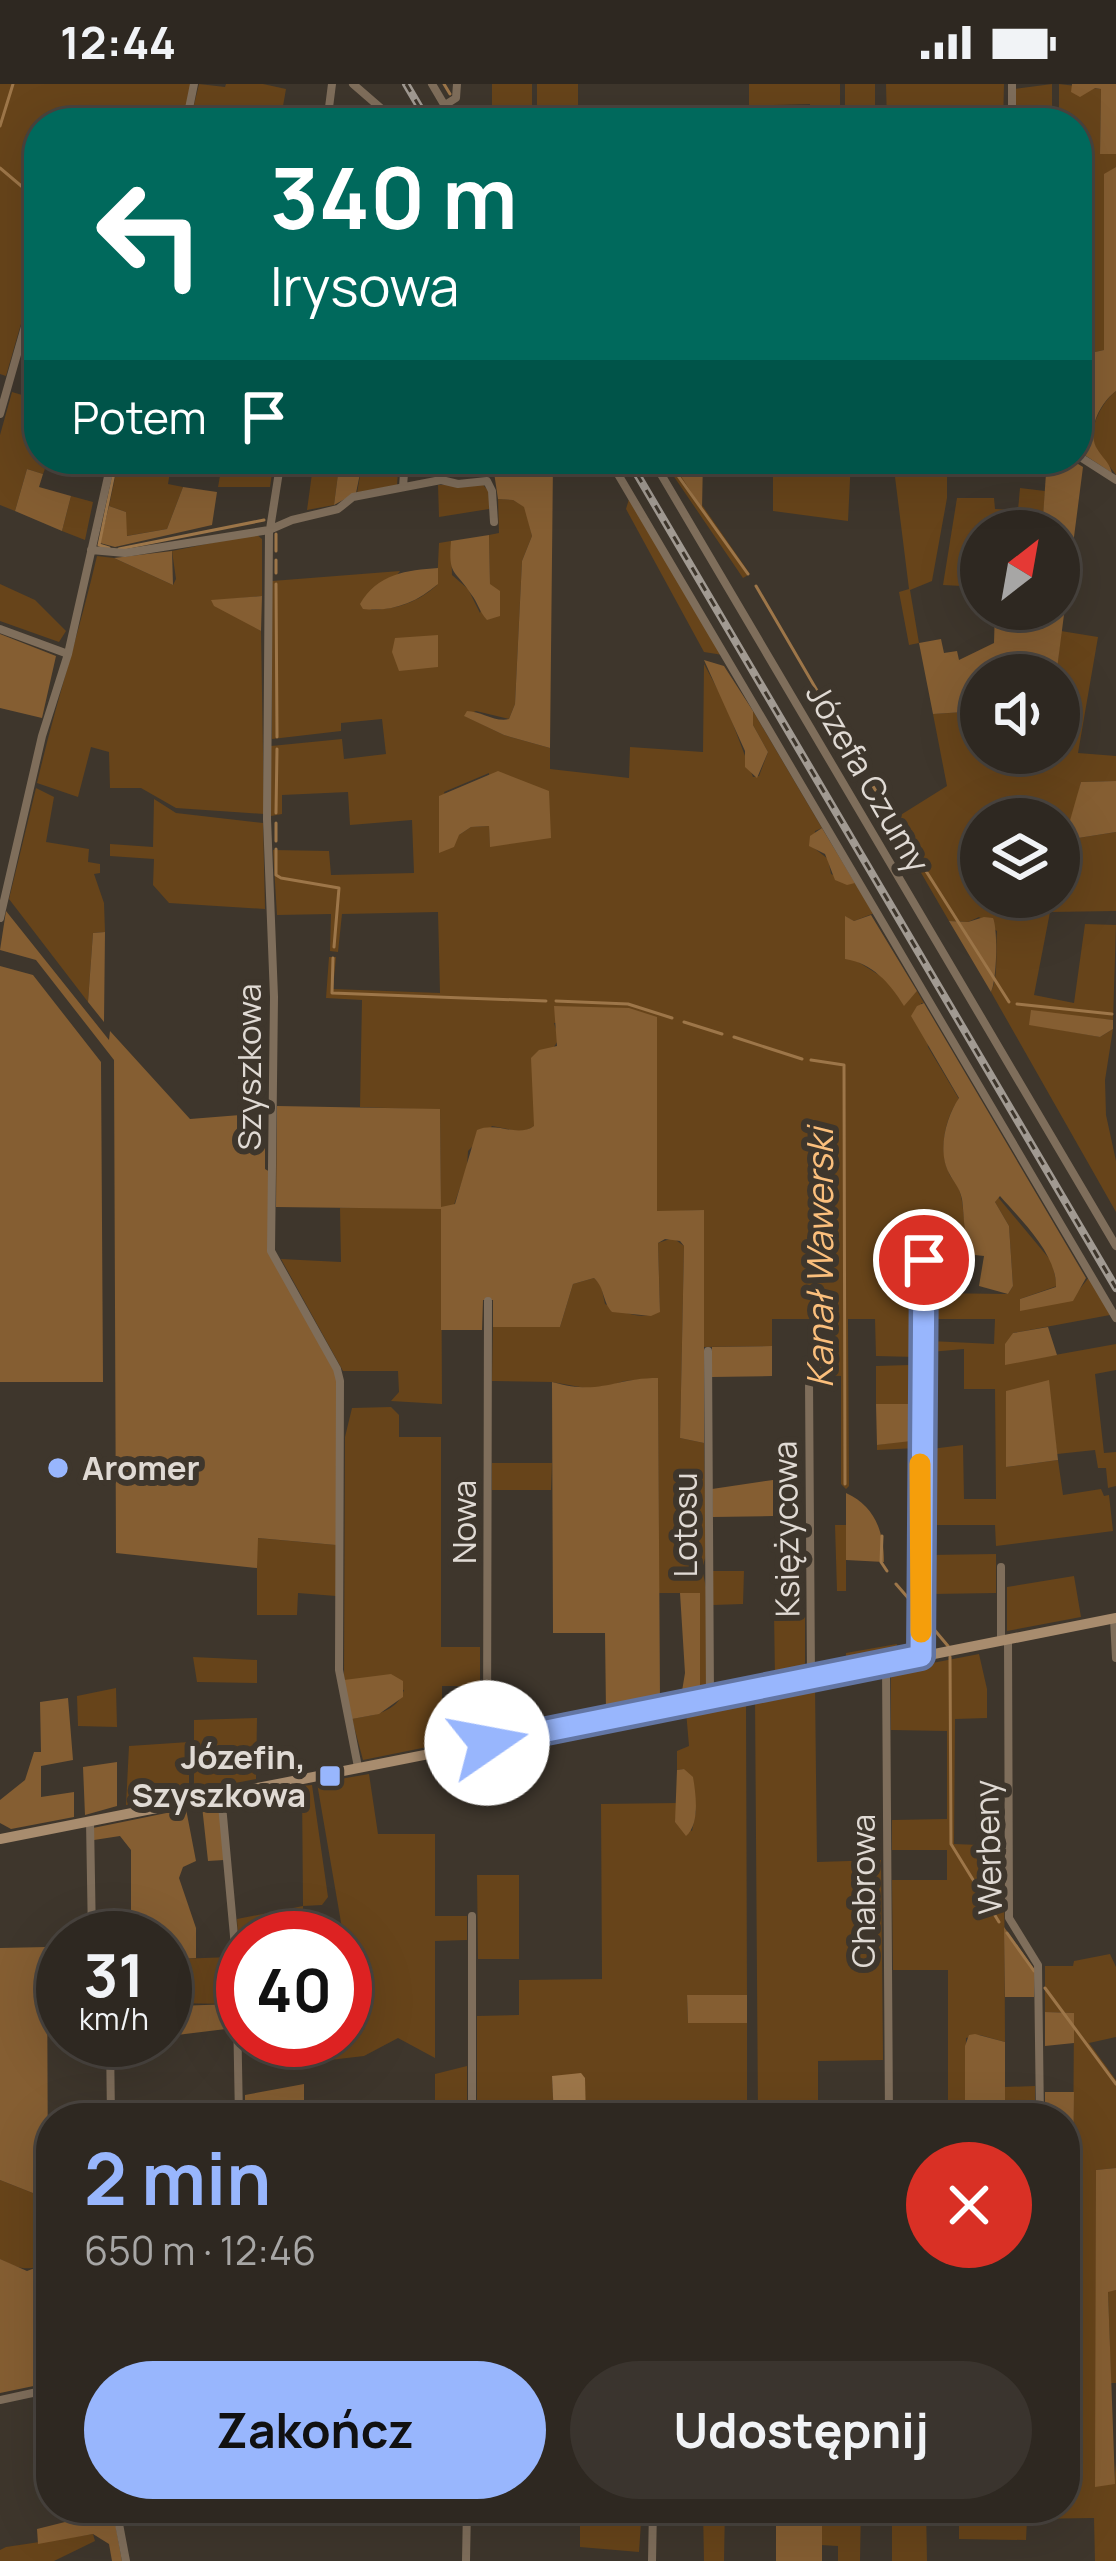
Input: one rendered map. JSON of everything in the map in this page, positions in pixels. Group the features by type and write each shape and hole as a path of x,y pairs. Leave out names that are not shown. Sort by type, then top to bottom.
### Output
{"street":[{"path":"353,84 381,108"},
{"path":"432,84 447,108"},
{"path":"445,105 455,98 458,84"},
{"path":"0,414 24,330"},
{"path":"0,918 109,474"},
{"name":"Szyszkowa","path":"278,474 269,530 267,782 274,997 271,1251 329,1353 340,1382 339,1670 358,1767"},
{"path":"403,487 404,474"},
{"path":"618,474 1116,1318"},
{"name":"Józefa Czumy","path":"661,474 1116,1246"},
{"path":"91,550 125,553 269,530 338,509 353,497 441,481 458,484 483,479 490,483 494,522"},
{"path":"0,628 68,654"},
{"path":"921,1656 924,1260"},
{"name":"Nowa","path":"487,1743 488,1301"},
{"name":"Lotosu","path":"708,1351 710,1699"},
{"name":"Księżycowa","path":"809,1380 812,1678"},
{"name":"Werbeny","path":"1001,1567 1009,1918 1038,1965 1040,2103"},
{"path":"0,1838 1115,1618 1116,1658"},
{"name":"Chabrowa","path":"886,1663 889,2103"},
{"path":"220,1794 236,1958 239,2103"},
{"path":"90,1821 92,1911"},
{"path":"472,1916 472,2103"},
{"path":"110,2067 111,2103"},
{"path":"0,2399 36,2392"},
{"path":"119,2523 126,2561"},
{"path":"466,2561 467,2523"},
{"path":"652,2523 652,2561"}],"shaded area":[{"path":"0,84 191,84 186,108 24,108 24,313 6,376 0,374"},
{"path":"199,84 263,84 286,89 283,108 193,108"},
{"path":"492,84 532,84 532,108 492,108"},
{"path":"537,84 578,84 578,108 537,108"},
{"path":"749,84 840,84 840,108 810,108 810,104 749,108"},
{"path":"845,84 875,84 875,108 845,108"},
{"path":"886,84 1004,84 1003,108 887,108"},
{"path":"1052,84 1052,108 1016,108 1015,89"},
{"path":"1059,84 1101,89 1100,154 1116,154 1116,167 1104,175 1104,350 1092,353 1092,108 1059,108"},
{"path":"1072,84 1116,84 1116,154 1100,154 1101,89 1080,97 1071,92"},
{"path":"1116,167 1116,391 1101,409 1093,432 1112,473 1092,460 1092,353 1104,350 1104,174"},
{"path":"1116,391 1116,475 1098,452 1093,436 1098,414"},
{"path":"12,392 24,396 26,474 15,511 0,505 0,435"},
{"path":"26,474 43,474 39,487 71,496 62,531 15,511"},
{"path":"116,474 170,474 168,484 183,487 167,529 126,536 126,512 109,506"},
{"path":"220,474 272,474 270,487 218,487"},
{"path":"312,474 338,474 334,505 307,510"},
{"path":"338,474 360,474 356,493 334,505"},
{"path":"360,474 398,474 397,485 357,493"},
{"path":"494,474 553,474 550,748 504,735 464,716 467,711 509,719 515,704 522,561 532,536 524,507 498,499"},
{"path":"672,474 680,474 750,574 743,578"},
{"path":"680,474 703,474 702,509"},
{"path":"773,474 850,474 848,521 773,511"},
{"path":"947,474 932,581 910,590 919,643 909,645 899,592 909,589 895,477"},
{"path":"1046,474 1082,474 1077,510 1043,510"},
{"path":"482,484 489,491 489,509 439,517 438,485"},
{"path":"183,487 217,492 212,525 115,547 100,543 109,506 126,512 127,536 167,529"},
{"path":"1020,488 1045,491 1044,510 1018,510"},
{"path":"71,496 93,502 85,540 62,531"},
{"path":"957,498 994,498 995,509 1018,510 960,510 960,586 943,585"},
{"path":"498,499 525,507 532,536 522,561 515,704 509,719 476,711 465,716 504,735 550,748 550,769 629,778 630,747 703,752 704,664 725,703 753,777 759,776 768,752 753,725 753,711 822,828 815,831 814,848 828,859 831,874 855,883 877,912 854,921 846,917 855,960 887,980 904,1005 917,991 924,1003 928,1047 959,1099 947,1125 944,1155 959,1189 967,1239 975,1255 912,1257 917,1291 916,1357 876,1356 875,1319 848,1319 846,1489 841,1484 841,1376 814,1375 813,1319 772,1319 772,1346 704,1347 704,1210 657,1212 657,1017 554,1023 559,1039 552,1050 535,1126 522,1132 492,1126 468,1151 454,1205 441,1209 442,1404 391,1401 399,1392 398,1371 343,1371 281,1259 341,1262 340,1208 441,1208 440,1110 360,1107 362,1000 326,998 329,957 336,957 333,989 440,993 438,912 342,914 338,952 330,951 331,914 277,915 273,850 329,851 331,875 414,873 412,820 350,825 348,792 282,795 282,814 271,816 271,746 342,739 344,759 386,754 382,719 341,723 341,731 272,739 272,581 400,571 371,610 399,606 437,585 439,543 451,541 452,575 468,589 480,613 490,584 489,535 499,533","holes":["489,773 490,846 489,826 471,827 459,835 444,792"]},
{"path":"629,499 723,655 704,652 626,509"},
{"path":"256,534 262,539 262,596 212,601 261,631 264,814 176,808 141,788 110,788 109,752 91,747 78,797 37,783 97,556 114,558 173,585 172,551"},
{"path":"489,535 490,584 500,591 500,616 487,620 454,572 450,553 451,541"},
{"path":"172,551 173,585 114,558"},
{"path":"438,568 438,584 412,601 384,609 363,609 360,604 384,580"},
{"path":"0,584 35,600 66,631 59,642 0,621"},
{"path":"262,596 261,631 211,600"},
{"path":"994,630 1062,630 1059,654 971,654 994,643"},
{"path":"1061,631 1098,637 1080,741 1080,654 1059,654"},
{"path":"0,634 56,656 42,718 0,708"},
{"path":"438,635 438,667 399,671 392,652 395,638"},
{"path":"941,639 944,653 957,651 960,712 933,714 919,643"},
{"path":"704,660 724,666 753,711 753,725 768,752 757,778 745,767 745,751"},
{"path":"960,712 960,774 1080,774 1080,753 1116,756 1116,781 1081,782 1077,798 960,798 960,918 977,918 968,922 949,921 891,821 947,786 933,714"},
{"path":"498,771 549,791 551,838 490,847 489,826 471,827 459,835 454,847 439,853 439,796"},
{"path":"1116,781 1116,832 1080,838 1076,798 1081,782"},
{"path":"36,788 54,797 46,842 89,849 88,862 100,864 100,873 94,874 104,903 105,932 93,933 88,1002 9,899"},
{"path":"154,799 176,813 263,823 265,909 169,903 153,885 154,859 110,856 110,844 153,847"},
{"path":"822,828 855,883 835,880 825,854 809,846 810,836"},
{"path":"1116,832 1116,911 1080,912 1080,838"},
{"path":"6,911 109,1040 110,1031 190,1119 265,1113 265,1169 270,1172 268,1251 337,1373 336,1545 258,1538 257,1568 116,1553 114,1060 36,960 0,950"},
{"path":"871,915 917,991 904,1006 879,975 845,959 845,916 854,921"},
{"path":"980,918 1049,918 1034,995 1074,1003 1085,924 1116,925 1113,1020 1073,1017 1029,1024 1100,1037 1113,1029 1105,1080 1106,1115 1116,1161 1116,1212 991,992 997,931"},
{"path":"993,918 996,966 991,992 949,921"},
{"path":"105,932 104,1022 88,1002 93,933"},
{"path":"0,966 33,975 101,1062 103,1382 0,1382"},
{"path":"924,1003 1086,1278 1073,1301 1020,1311 1020,1299 1056,1287 1055,1275 1036,1238 1000,1196 995,1202 1009,1226 1013,1286 1008,1294 979,1286 984,1256 975,1255 968,1242 961,1195 944,1155 947,1124 959,1098 911,1016"},
{"path":"554,1006 629,1008 657,1017 657,1211 704,1210 704,1443 680,1438 684,1246 680,1241 658,1243 660,1312 651,1316 612,1312 594,1278 573,1284 560,1327 493,1327 493,1300 483,1300 482,1330 441,1330 441,1209 276,1207 277,1106 440,1109 441,1207 455,1204 477,1130 534,1126 531,1058 539,1050 557,1046"},
{"path":"1031,1010 1113,1020 1113,1029 1100,1037 1029,1025"},
{"path":"997,1196 1052,1262 1057,1286 1020,1299 1075,1295 1090,1276 1110,1315 1013,1333 1005,1364 1116,1344 1116,1370 1095,1374 1104,1453 1116,1452 1116,1486 1108,1488 1106,1468 1098,1468 1095,1450 1057,1454 1048,1381 1006,1467 1058,1460 1063,1495 1101,1489 1104,1496 1109,1495 1113,1531 996,1546 995,1525 927,1525 926,1453 931,1449 963,1445 964,1499 996,1499 995,1389 964,1389 964,1349 930,1352 930,1341 994,1344 995,1319 929,1319 930,1293 1008,1294 1013,1286 1009,1226 995,1202"},
{"path":"673,1238 684,1246 680,1438 704,1443 706,1692 700,1693 700,1593 659,1593 658,1378 624,1381 597,1390 552,1382 492,1381 493,1327 560,1327 573,1284 594,1278 601,1285 605,1304 626,1313 639,1316 660,1311 658,1243"},
{"path":"1048,1327 1057,1355 1005,1365 1005,1344 1013,1333"},
{"path":"772,1346 772,1376 712,1377 712,1347"},
{"path":"910,1365 917,1372 917,1448 877,1450 877,1445 911,1440 910,1404 876,1404 876,1366"},
{"path":"658,1378 660,1701 606,1712 605,1633 553,1633 552,1382 595,1387"},
{"path":"1049,1380 1058,1460 1006,1467 1006,1391"},
{"path":"876,1404 911,1404 911,1441 877,1445"},
{"path":"391,1407 399,1415 399,1437 441,1437 441,1647 480,1647 480,1686 442,1686 442,1744 363,1760 352,1719 390,1708 404,1690 344,1680 345,1437 352,1408"},
{"path":"492,1463 552,1463 551,1490 492,1490"},
{"path":"773,1480 773,1516 713,1517 712,1489"},
{"path":"846,1493 876,1521 884,1562 846,1560"},
{"path":"835,1525 846,1525 846,1591 837,1591"},
{"path":"257,1538 336,1545 336,1596 298,1593 297,1615 257,1615"},
{"path":"996,1554 996,1593 931,1594 931,1648 927,1649 928,1555"},
{"path":"713,1571 744,1571 743,1604 713,1605"},
{"path":"1074,1576 1081,1617 1007,1631 1007,1587"},
{"path":"680,1593 700,1593 700,1693 681,1697 685,1673"},
{"path":"805,1611 805,1673 775,1679 774,1612"},
{"path":"897,1644 895,1655 846,1665 846,1653"},
{"path":"979,1654 987,1689 987,1718 955,1719 954,1844 1004,1846 1005,2042 980,2035 966,2038 965,2103 948,2103 948,1970 893,1970 892,1880 947,1880 947,1850 892,1850 892,1820 947,1819 947,1731 891,1730 891,1675 896,1670"},
{"path":"193,1657 257,1660 257,1683 197,1682"},
{"path":"391,1674 403,1681 403,1697 379,1714 352,1719 344,1680"},
{"path":"815,1686 817,1862 881,1860 883,2060 818,2061 818,2103 758,2103 755,1697"},
{"path":"116,1688 117,1727 78,1726 77,1696"},
{"path":"68,1698 73,1760 41,1766 41,1797 74,1792 74,1817 11,1829 0,1823 0,1800 25,1780 34,1752 41,1752 40,1702"},
{"path":"742,1700 746,1704 747,1995 687,1996 688,2023 747,2023 747,2103 574,2103 552,2076 553,2103 477,2103 477,2016 519,2015 519,1980 602,1979 601,1804 678,1803 675,1822 692,1831 696,1811 684,1769 677,1770 677,1751 689,1746 686,1711"},
{"path":"257,1718 256,1779 194,1791 194,1720"},
{"path":"189,1742 189,1792 126,1805 129,1746"},
{"path":"117,1762 117,1806 85,1815 83,1767"},
{"path":"684,1769 693,1777 696,1800 686,1836 675,1822 677,1770"},
{"path":"369,1774 378,1834 435,1834 435,1916 467,1916 467,1940 435,1941 435,2058 398,2038 372,2052 372,1911 339,1911 317,1783"},
{"path":"312,1785 328,1897 322,1905 303,1906 302,1786"},
{"path":"219,1803 224,1860 208,1861 202,1806"},
{"path":"186,1809 196,1861 183,1867 179,1878 190,1911 131,1911 131,1850 120,1836 94,1840 93,1828"},
{"path":"477,1875 519,1875 519,1959 478,1959"},
{"path":"192,1916 196,1928 196,1958 192,1958"},
{"path":"1004,1927 1035,1970 1034,1997 1005,1997"},
{"path":"36,1947 36,2067 47,2067 48,2103 36,2103 36,2194 0,2180 0,1948"},
{"path":"1110,1954 1116,1967 1116,2037 1089,2043 1116,2080 1116,2168 1096,2170 1114,2484 1116,2462 1116,2561 1095,2561 1094,2518 1080,2518 1080,2103 1073,2103 1074,2013 1045,2012 1045,1966 1073,1966 1074,1961"},
{"path":"192,1958 216,1958 216,2004 192,2003"},
{"path":"687,1995 747,1995 747,2023 688,2023"},
{"path":"192,2005 216,2005 216,2030 192,2033"},
{"path":"1045,2012 1074,2013 1074,2043 1045,2046"},
{"path":"969,2035 1005,2042 1005,2103 965,2103"},
{"path":"467,2066 467,2103 435,2103 435,2074"},
{"path":"581,2073 586,2103 553,2103 552,2076"},
{"path":"304,2084 304,2103 245,2103 245,2095"},
{"path":"1035,2086 1035,2103 1005,2103 1005,2087"},
{"path":"1045,2092 1074,2092 1074,2103 1045,2103"},
{"path":"1116,2168 1116,2290 1108,2292 1115,2484 1095,2487 1096,2170"},
{"path":"0,2180 36,2194 36,2268 0,2259"},
{"path":"0,2259 27,2271 36,2268 36,2386 0,2393"},
{"path":"1116,2290 1116,2383 1111,2383 1108,2291"},
{"path":"61,2523 115,2523 122,2561 112,2561 109,2544 93,2534 38,2544 37,2529"},
{"path":"580,2523 641,2523 639,2552 580,2547"},
{"path":"703,2523 725,2523 724,2561 704,2561"},
{"path":"776,2523 822,2523 822,2561 776,2561"},
{"path":"822,2523 861,2523 860,2561 838,2561 838,2546 821,2545"},
{"path":"926,2523 927,2561 892,2561 892,2526 864,2526"},
{"path":"959,2523 1027,2523 1026,2540 959,2539"},
{"path":"93,2534 95,2541 54,2561 0,2561 0,2550 6,2547"}],"waterway":[{"path":"0,126 13,84"},
{"path":"444,84 450,94"},
{"name":"Kanał Wawerski","path":"0,168 24,188"},
{"name":"Kanał Wawerski","path":"109,548 99,545 114,474"},
{"path":"677,474 748,574"},
{"name":"Kanał Wawerski","path":"119,549 264,520"},
{"name":"Kanał Wawerski","path":"276,534 276,551"},
{"name":"Kanał Wawerski","path":"276,560 276,573"},
{"name":"Kanał Wawerski","path":"276,584 277,737"},
{"path":"756,586 847,742"},
{"name":"Kanał Wawerski","path":"276,813 277,749"},
{"path":"854,754 886,808"},
{"path":"893,819 1009,1002"},
{"name":"Kanał Wawerski","path":"276,823 276,841"},
{"name":"Kanał Wawerski","path":"276,849 276,875 339,888 334,947"},
{"name":"Kanał Wawerski","path":"333,958 332,993 546,1001"},
{"name":"Kanał Wawerski","path":"556,1001 628,1004 672,1018"},
{"path":"1017,1004 1112,1014"},
{"name":"Kanał Wawerski","path":"684,1022 722,1034"},
{"name":"Kanał Wawerski","path":"734,1037 802,1059"},
{"name":"Kanał Wawerski","path":"811,1060 844,1065 845,1484"},
{"name":"Kanał Wawerski","path":"882,1536 881,1562 887,1571"},
{"name":"Kanał Wawerski","path":"896,1584 909,1599"},
{"name":"Kanał Wawerski","path":"927,1621 948,1646"},
{"name":"Kanał Wawerski","path":"950,1657 951,1844 999,1922"},
{"name":"Kanał Wawerski","path":"1007,1933 1034,1971"},
{"name":"Kanał Wawerski","path":"1045,1988 1116,2084"}],"railway":[{"path":"406,84 420,108"},
{"path":"637,474 1116,1288"}],"slow traffic":[{"path":"920,1464 921,1632"}],"place":[{"name":"Aromer","path":"58,1468"},
{"name":"Józefin, Szyszkowa","path":"330,1776"}],"route":[{"path":"487,1743 921,1656 924,1260"}]}
